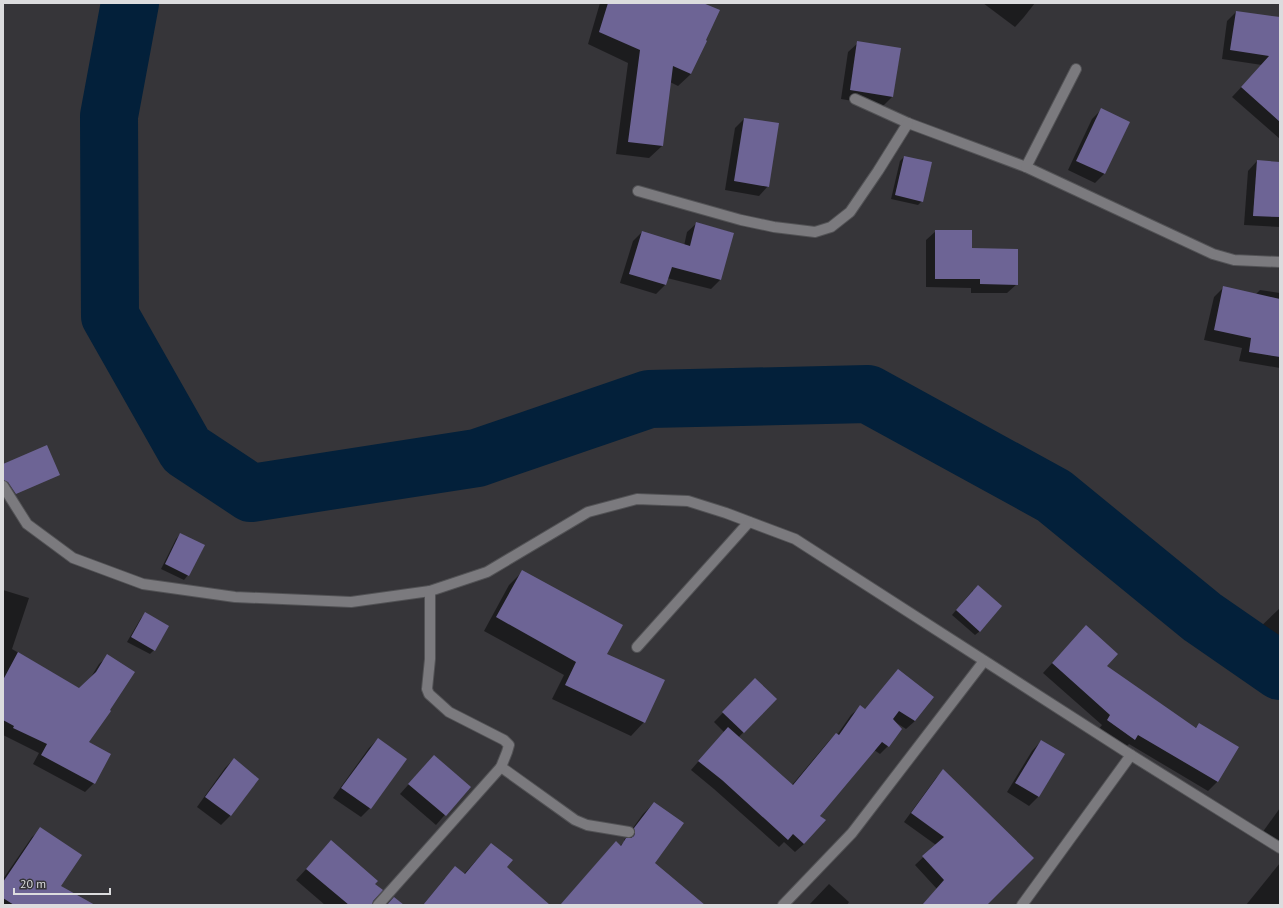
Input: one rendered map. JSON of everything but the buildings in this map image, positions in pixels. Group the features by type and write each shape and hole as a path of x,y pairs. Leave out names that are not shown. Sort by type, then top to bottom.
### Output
{"street":[{"path":"1026,167 1076,69"},
{"path":"855,99 908,123 1026,167 1213,254 1234,260 1280,262"},
{"path":"638,191 741,220 774,227 815,232 831,227 850,212 908,123"},
{"path":"3,486 27,524 73,558 143,584 235,597 351,602 430,592 487,572 588,512 637,499 688,501 795,539 1131,755 1280,848"},
{"path":"637,647 749,522"},
{"path":"378,905 501,767 507,752 508,745 504,740 449,712 429,694 427,689 430,659 430,592"},
{"path":"783,905 852,833 984,661"},
{"path":"1022,905 1131,755"},
{"path":"501,767 575,820 588,825 628,832"}],"waterway":[{"path":"130,3 109,116 110,316 186,450 251,493 477,458 649,399 868,394 1054,496 1202,617 1280,671"}]}
